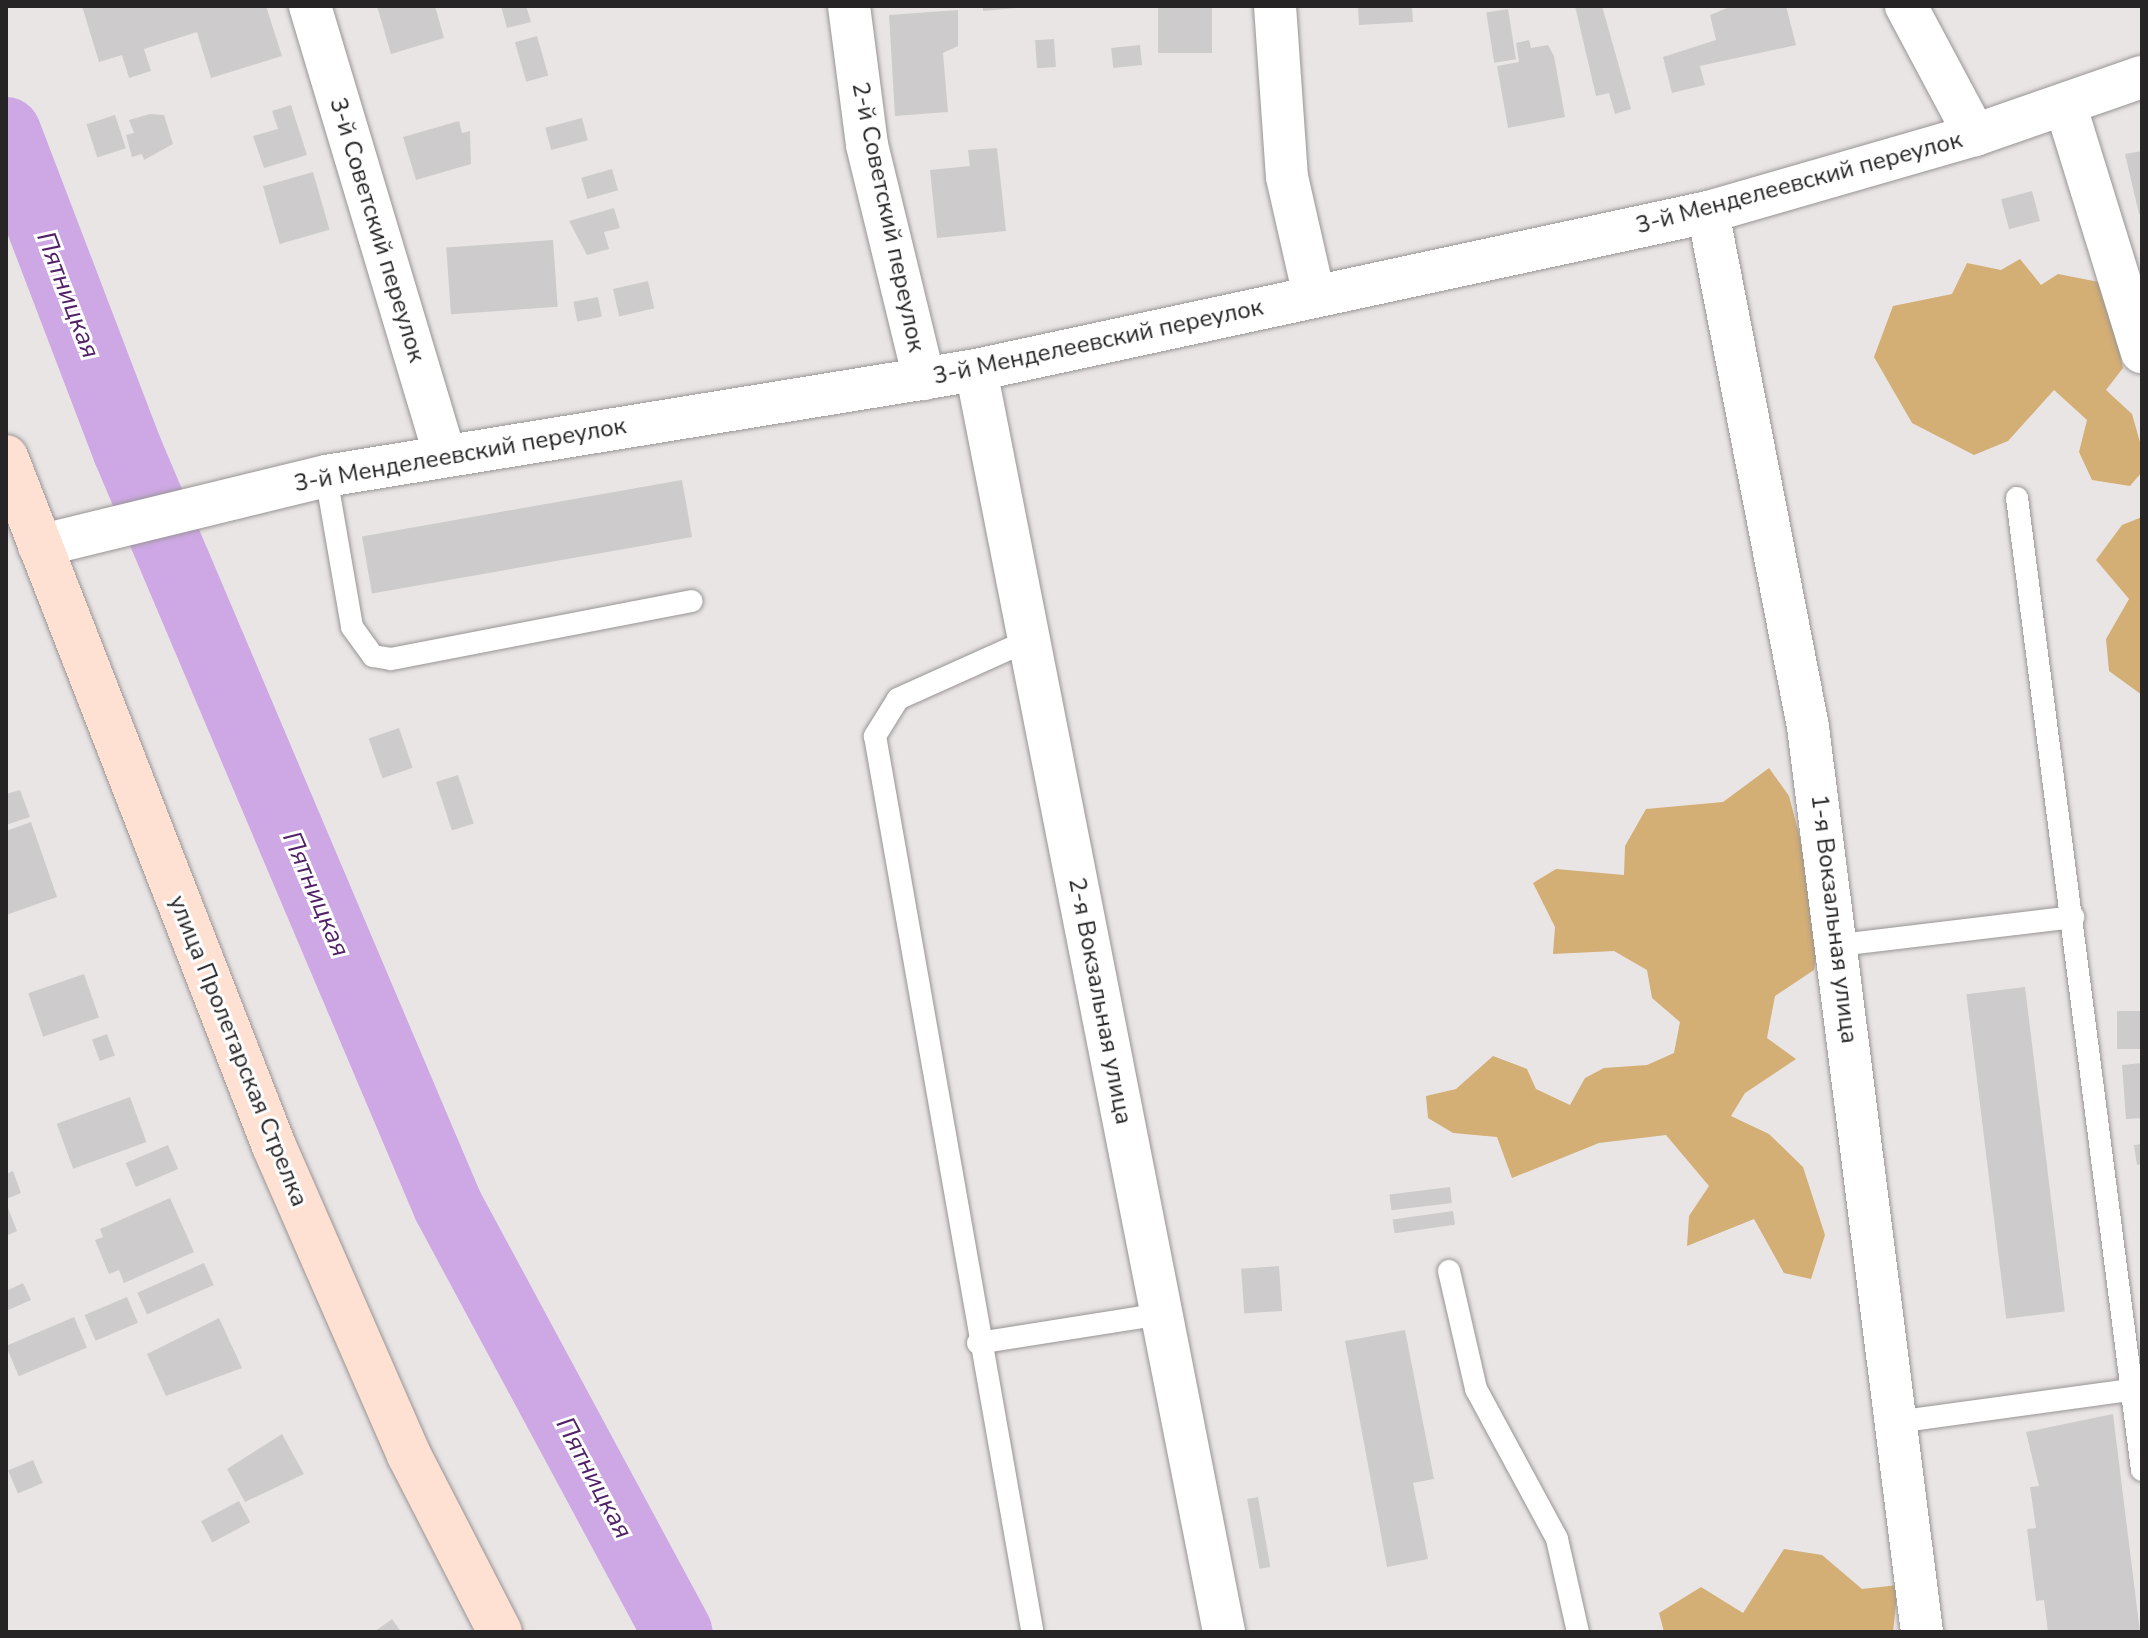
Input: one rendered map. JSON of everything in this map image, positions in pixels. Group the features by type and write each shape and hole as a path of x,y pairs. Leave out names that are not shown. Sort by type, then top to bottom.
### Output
{"street":[{"name":"3-й Советский переулок","path":"310,6 444,454"},
{"name":"2-й Советский переулок","path":"849,6 867,145 924,379"},
{"path":"1275,6 1287,177 1314,296"},
{"path":"1906,6 1975,135"},
{"name":"3-й Менделеевский переулок","path":"39,546 326,476 444,454 976,370 1708,212 1975,135 2142,77"},
{"path":"2065,104 2142,352"},
{"name":"1-я Вокзальная улица","path":"1708,212 1808,727 1839,945 1922,1632"},
{"name":"2-я Вокзальная улица","path":"976,370 1224,1632"},
{"name":"улица Пролетарская Стрелка","path":"9,477 39,546 274,1146 409,1455 500,1632"}],"lane":[{"path":"326,476 352,627 373,656 391,659 691,601"},
{"path":"2017,498 2142,1470"},
{"path":"1029,640 898,699 875,736 978,1343 1032,1629"},
{"path":"1839,945 2073,917"},
{"path":"1449,1271 1476,1389 1557,1539 1578,1632"},
{"path":"978,1343 1161,1314"},
{"path":"1896,1422 2131,1390"}],"shaded area":[{"path":"2020,259 2041,285 2058,274 2104,283 2123,368 2106,390 2132,414 2142,449 2142,472 2130,486 2092,480 2079,452 2087,420 2054,390 2008,441 1974,455 1912,423 1874,357 1893,306 1952,294 1967,263 2001,270"},
{"path":"2142,517 2142,695 2109,671 2106,639 2129,599 2096,560 2122,525"},
{"path":"1769,768 1789,796 1822,922 1814,970 1775,996 1767,1038 1796,1059 1745,1093 1731,1116 1769,1134 1803,1167 1825,1235 1811,1279 1784,1273 1754,1219 1687,1246 1689,1216 1709,1186 1666,1135 1599,1143 1512,1178 1497,1137 1453,1133 1428,1118 1426,1096 1456,1089 1493,1056 1527,1069 1536,1089 1570,1105 1585,1078 1604,1068 1647,1065 1674,1053 1680,1022 1652,998 1647,970 1614,951 1553,954 1555,927 1533,883 1556,869 1624,875 1625,846 1646,809 1723,802"},
{"path":"1784,1549 1822,1555 1862,1589 1898,1585 1893,1632 1664,1632 1659,1613 1701,1587 1743,1613"}],"building":[{"path":"82,6 266,6 282,56 211,78 197,32 144,49 151,71 129,78 122,55 99,62"},
{"path":"377,6 435,6 444,38 391,54"},
{"path":"501,6 526,6 531,22 507,28"},
{"path":"983,6 1017,6 1017,8 983,11"},
{"path":"1158,6 1212,6 1212,53 1158,53"},
{"path":"1358,6 1412,6 1413,22 1359,25"},
{"path":"1575,6 1602,6 1631,109 1615,114 1609,93 1596,96"},
{"path":"1732,6 1786,6 1796,45 1700,66 1705,85 1672,93 1663,57 1716,40 1710,15"},
{"path":"1508,9 1516,59 1494,63 1486,12"},
{"path":"958,10 958,46 943,53 948,112 895,116 889,15"},
{"path":"537,36 548,75 526,82 515,42"},
{"path":"1054,39 1056,67 1037,68 1035,40"},
{"path":"1529,40 1531,48 1548,45 1554,56 1565,117 1508,128 1497,66 1519,62 1516,43"},
{"path":"1140,45 1142,65 1113,68 1111,48"},
{"path":"291,105 307,155 264,168 253,136 278,129 272,111"},
{"path":"150,114 164,115 173,144 144,160 142,154 132,157 126,135 134,133 129,120"},
{"path":"115,115 126,148 97,158 86,124"},
{"path":"582,118 588,140 551,150 545,128"},
{"path":"459,121 462,133 470,131 471,164 416,180 403,137"},
{"path":"997,148 1006,231 937,238 930,170 970,166 968,150"},
{"path":"2142,151 2142,214 2139,214 2125,154"},
{"path":"612,169 618,190 587,199 581,178"},
{"path":"313,172 330,230 280,244 263,186"},
{"path":"2032,191 2040,221 2009,229 2001,199"},
{"path":"614,208 620,228 604,232 609,249 587,255 569,221"},
{"path":"553,240 558,307 451,314 446,247"},
{"path":"648,281 654,308 619,316 613,289"},
{"path":"598,297 602,317 577,321 573,302"},
{"path":"682,480 692,537 372,594 362,536"},
{"path":"399,728 413,768 382,778 369,738"},
{"path":"458,775 474,824 452,831 436,782"},
{"path":"20,790 30,817 6,825 6,794"},
{"path":"31,822 57,897 6,915 6,831"},
{"path":"84,974 99,1017 43,1037 28,993"},
{"path":"2025,987 2065,1312 2006,1319 1966,994"},
{"path":"2117,1011 2142,1011 2142,1049 2117,1049"},
{"path":"107,1034 115,1056 100,1061 92,1039"},
{"path":"2142,1063 2142,1118 2126,1119 2122,1065"},
{"path":"130,1097 146,1142 73,1169 57,1124"},
{"path":"2142,1144 2142,1164 2137,1165 2134,1145"},
{"path":"168,1145 178,1169 136,1187 126,1163"},
{"path":"13,1171 21,1193 6,1199 6,1174"},
{"path":"1450,1187 1452,1203 1391,1210 1389,1194"},
{"path":"170,1198 194,1252 124,1283 119,1270 109,1274 95,1240 103,1237 100,1229"},
{"path":"6,1203 17,1231 6,1236"},
{"path":"1453,1211 1455,1225 1395,1233 1393,1219"},
{"path":"204,1263 214,1285 147,1315 137,1293"},
{"path":"1279,1266 1282,1311 1244,1314 1241,1269"},
{"path":"23,1283 31,1300 6,1311 6,1291"},
{"path":"127,1297 138,1323 96,1341 85,1315"},
{"path":"74,1317 87,1347 19,1376 6,1346"},
{"path":"219,1318 242,1368 166,1396 147,1354"},
{"path":"1405,1330 1434,1479 1413,1483 1428,1559 1387,1567 1345,1341"},
{"path":"2113,1414 2140,1632 2048,1632 2044,1600 2036,1601 2027,1529 2036,1528 2030,1487 2039,1486 2026,1432"},
{"path":"282,1434 304,1474 245,1502 227,1469"},
{"path":"33,1460 43,1483 18,1494 8,1471"},
{"path":"1258,1497 1270,1567 1259,1569 1247,1499"},
{"path":"239,1501 250,1522 212,1542 201,1521"},
{"path":"392,1619 401,1632 374,1632"}],"waterway":[{"name":"Пятницкая","path":"6,132 127,449 448,1206 677,1632"}]}
